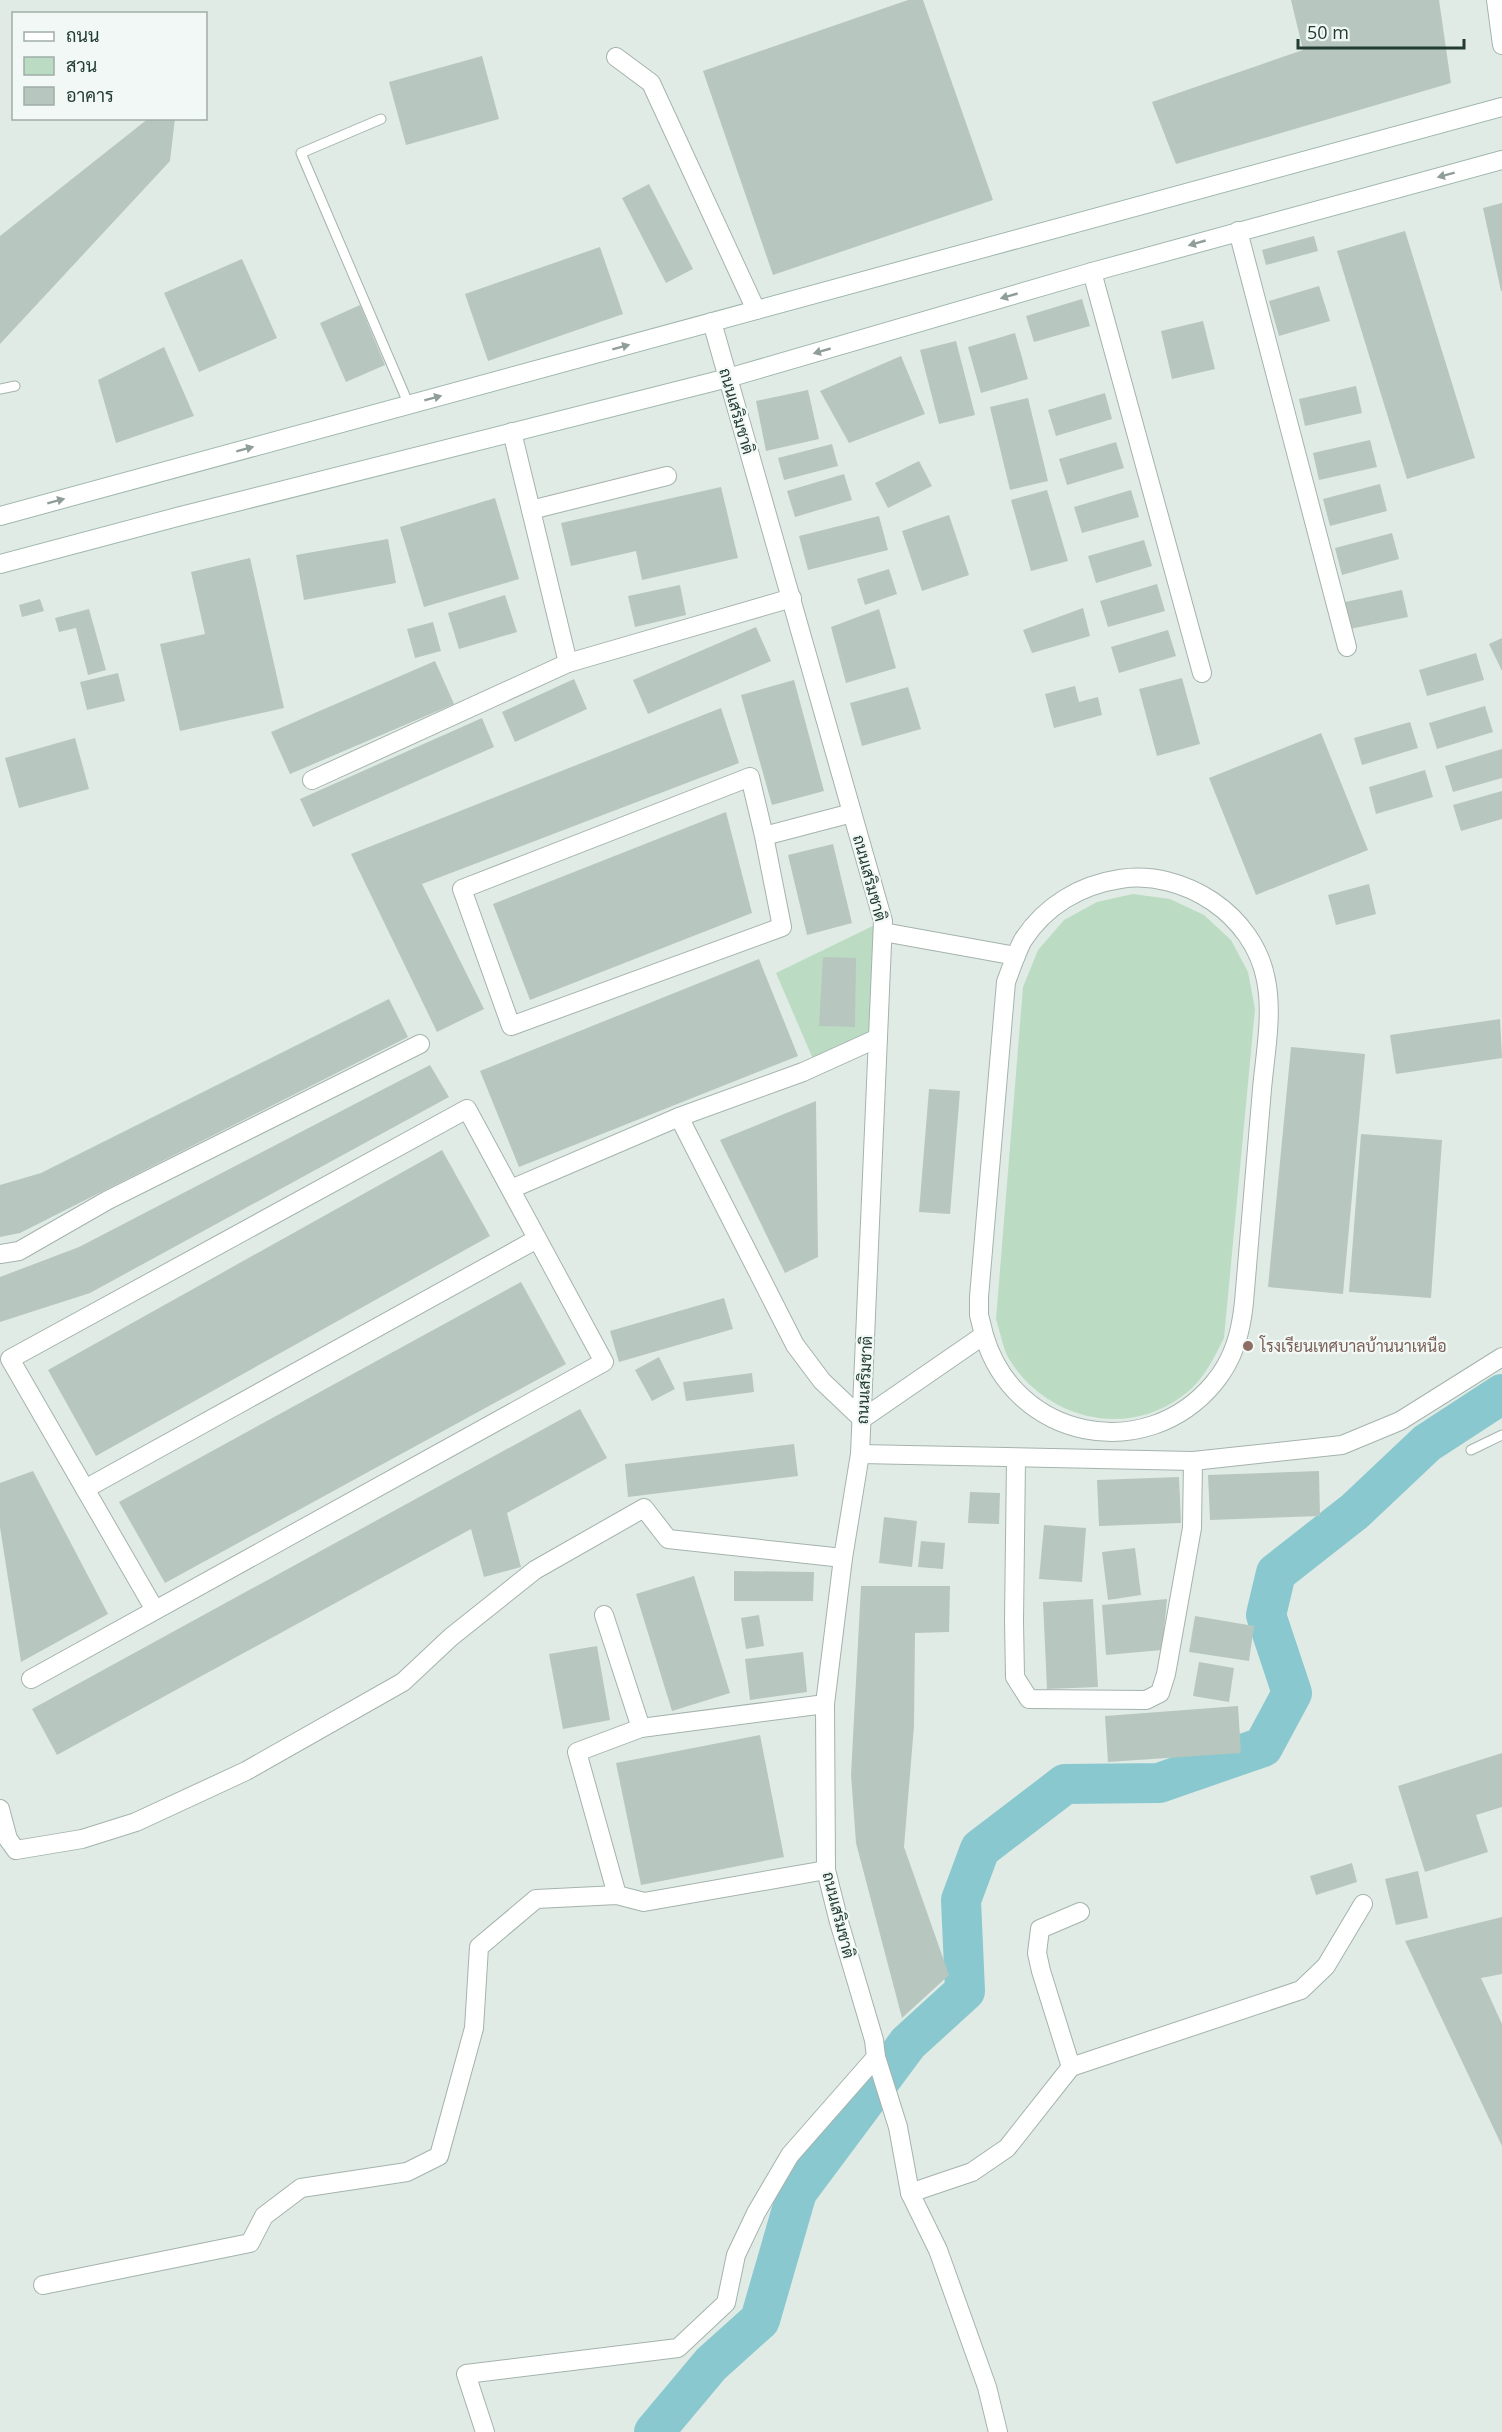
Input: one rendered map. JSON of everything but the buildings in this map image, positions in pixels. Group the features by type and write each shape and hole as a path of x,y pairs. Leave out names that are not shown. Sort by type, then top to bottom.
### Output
{"street":[{"path":"1496,0 1502,45"},
{"path":"616,57 651,83 756,310"},
{"path":"0,516 1502,106"},
{"path":"0,564 188,514 728,378 1092,272 1502,160"},
{"path":"1238,231 1347,647"},
{"path":"1092,272 1202,673"},
{"name":"ถนนเสริมชาติ","path":"712,322 883,921 860,1455 843,1558 825,1704 826,1870 874,2040 876,2057 898,2127 910,2193 938,2250 987,2387 998,2432"},
{"path":"512,432 568,663"},
{"path":"531,510 667,476"},
{"path":"312,780 568,663 792,598"},
{"path":"750,777 764,836 782,927 511,1026 462,889 750,777"},
{"path":"764,836 852,813"},
{"path":"1130,878 1173,882 1194,891 1213,901 1244,931 1264,970 1267,983 1245,1290 1241,1327 1236,1345 1214,1383 1180,1412 1139,1429 1117,1432 1074,1428 1033,1408 1001,1376 990,1356 984,1335 979,1315 979,1297 1006,982 1022,942 1050,909 1088,887 1130,878"},
{"path":"883,932 1016,956"},
{"path":"511,1189 679,1117 803,1072 878,1038"},
{"path":"0,1254 19,1251 108,1200 420,1044"},
{"path":"31,1679 604,1362 467,1109 10,1359 155,1610"},
{"path":"679,1117 795,1345 822,1381 862,1419 984,1335"},
{"path":"85,1489 537,1239"},
{"path":"860,1455 1193,1461 1342,1445 1400,1420 1502,1357"},
{"path":"1016,1459 1015,1677 1029,1699 1095,1701 1146,1700 1160,1693 1166,1674 1191,1528 1193,1461"},
{"path":"0,1809 8,1839 8,1850 82,1839 136,1822 246,1771 403,1682 451,1637 534,1570 644,1508 668,1539 843,1558"},
{"path":"604,1615 641,1728"},
{"path":"617,1894 577,1752 641,1728 825,1704"},
{"path":"44,2285 250,2243 264,2216 301,2188 406,2172 439,2156 474,2028 479,1947 536,1899 617,1894 644,1902 826,1870"},
{"path":"910,2193 972,2172 1007,2148 1071,2067 1301,1990 1326,1966 1363,1904"},
{"path":"1071,2067 1037,1953 1040,1929 1080,1912"},
{"path":"485,2432 465,2374 678,2348 726,2303 736,2255 756,2213 790,2155 876,2057"}],"lane":[{"path":"381,119 302,153 409,405"},
{"path":"0,390 15,386"},
{"path":"1471,1450 1502,1436"}],"green space":[{"path":"1133,894 1170,899 1204,915 1231,940 1248,972 1255,1009 1224,1338 1201,1378 1181,1397 1159,1410 1135,1417 1111,1419 1087,1416 1064,1408 1043,1396 1024,1379 1009,1359 996,1319 1023,987 1038,950 1064,920 1097,902"},
{"path":"883,921 878,1038 816,1066 776,973"}],"waterway":[{"path":"654,2432 711,2364 760,2320 797,2192 908,2043 965,1991 961,1900 980,1849 1065,1784 1159,1783 1263,1747 1292,1693 1266,1615 1276,1573 1355,1511 1427,1443 1502,1394"}],"place":[{"name":"โรงเรียนเทศบาลบ้านนาเหนือ","path":"1248,1346"}]}
